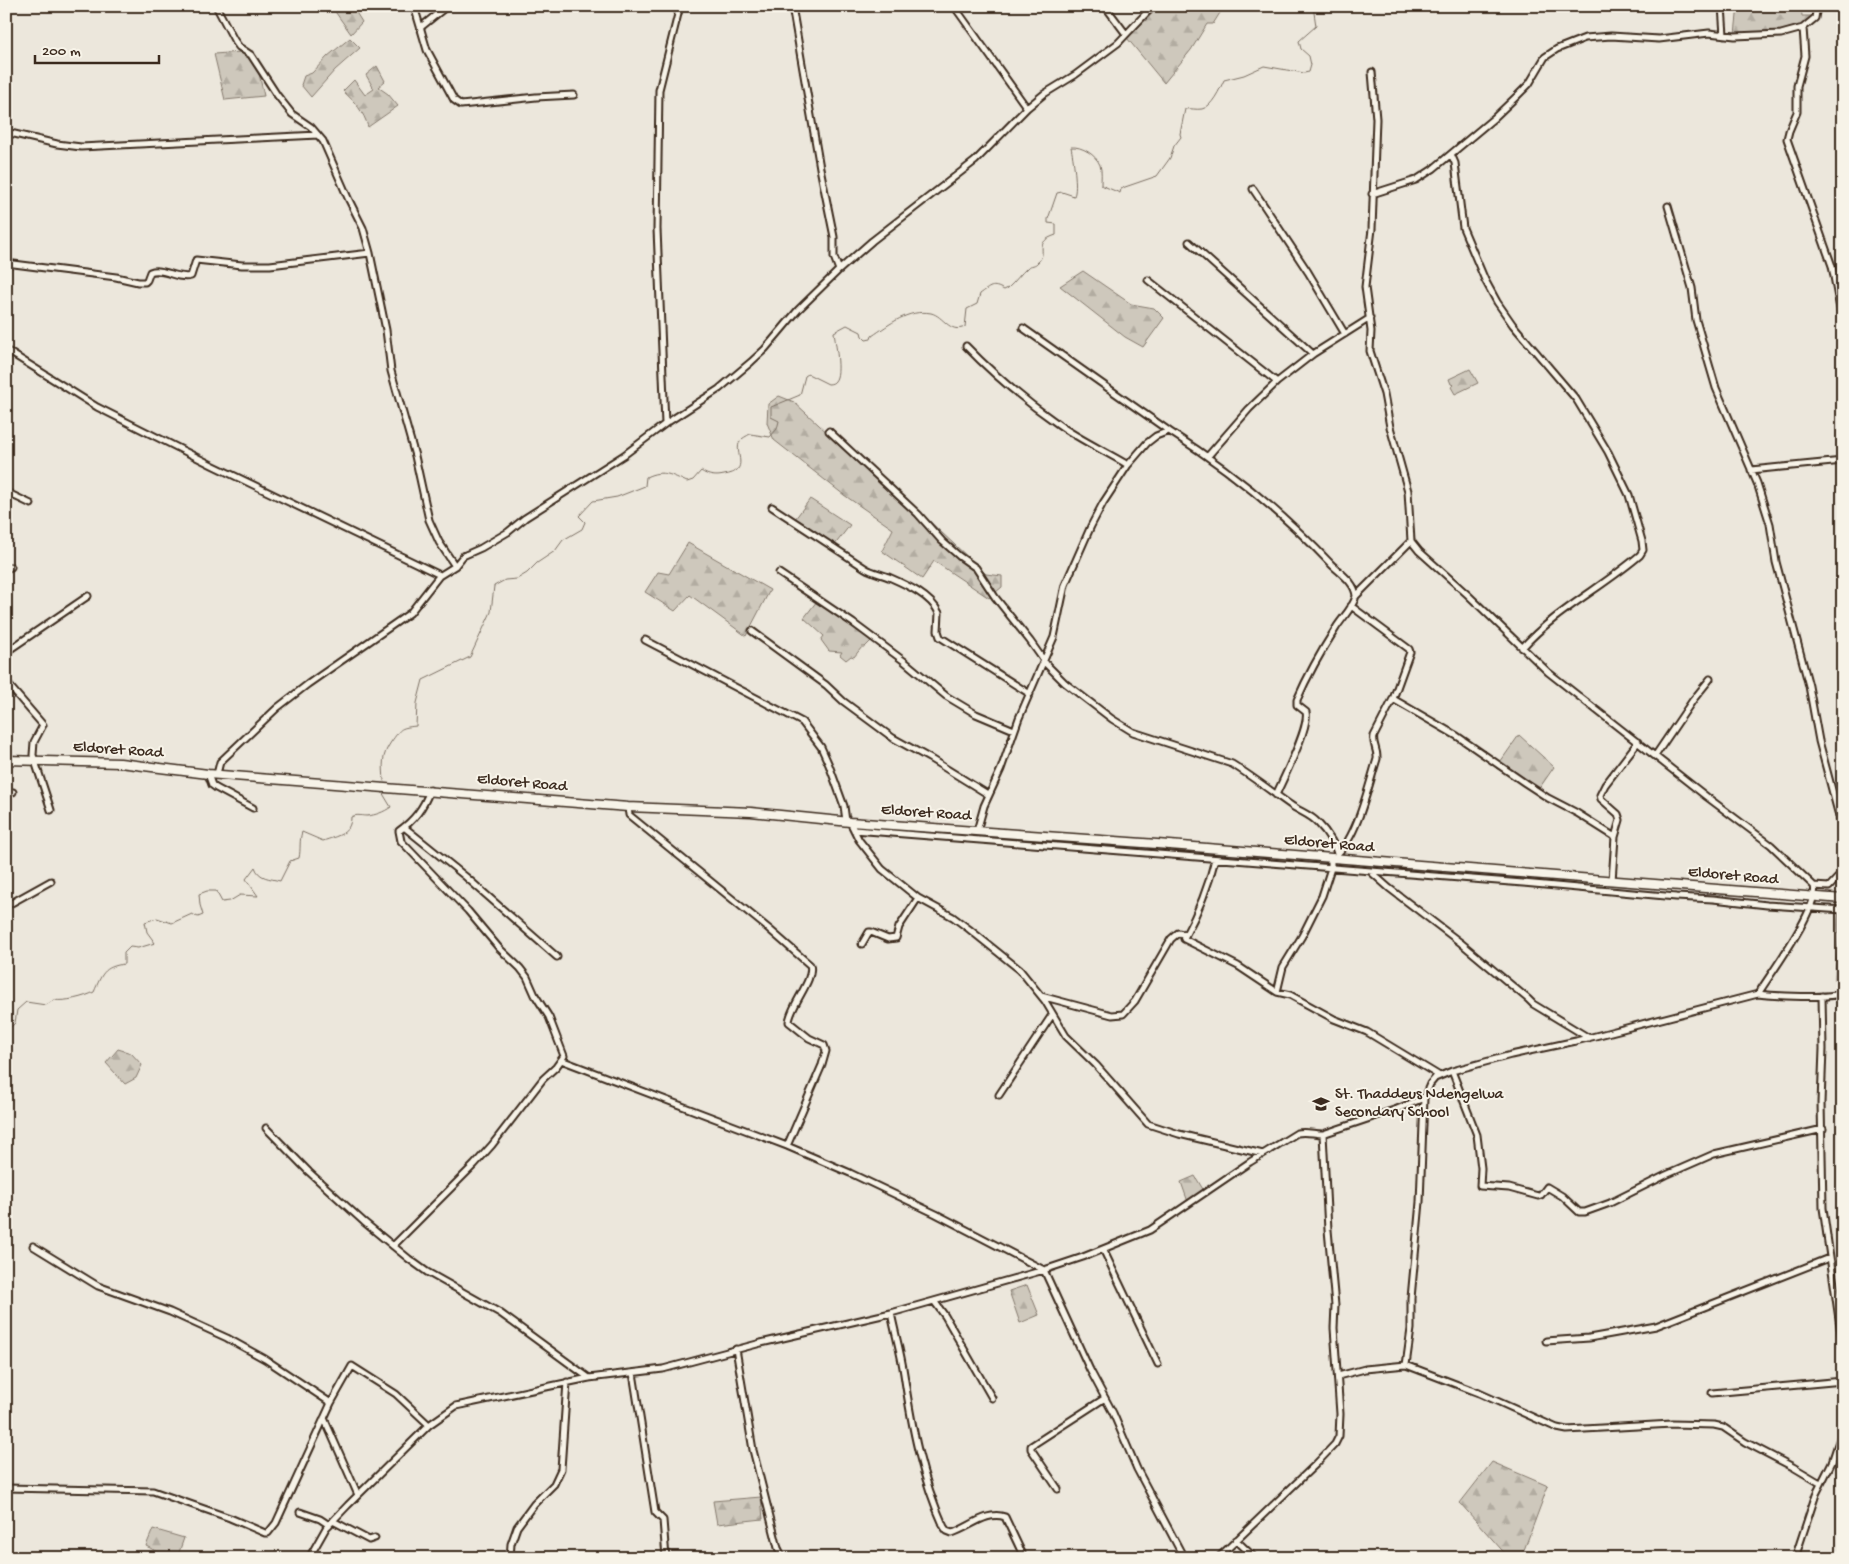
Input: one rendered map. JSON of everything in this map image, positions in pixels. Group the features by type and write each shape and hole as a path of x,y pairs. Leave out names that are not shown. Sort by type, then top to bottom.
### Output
{"highway":[{"name":"Eldoret Road","path":"6,760 120,763 208,774 628,807 752,812 848,822 1336,857 1843,899"}],"street":[{"path":"216,6 234,40 251,55 292,114 311,127 323,141 363,228 386,330 391,371 415,456 429,520 439,542 455,566"},
{"path":"414,6 427,50 448,91 454,100 462,105 536,96 574,95"},
{"path":"421,27 447,6"},
{"path":"665,424 657,229 659,90 680,6"},
{"path":"792,6 834,237 834,258 839,270"},
{"path":"954,6 1027,108"},
{"path":"1105,6 1126,34"},
{"path":"217,774 220,762 277,708 308,684 410,613 439,576 455,566 463,556 508,532 525,518 624,455 665,424 719,388 752,362 798,310 839,270 872,241 975,161 1027,108 1044,94 1065,82 1113,47 1153,6"},
{"path":"1722,6 1724,35"},
{"path":"1372,194 1416,180 1451,154 1517,96 1528,84 1545,57 1557,49 1594,36 1659,39 1709,34 1781,34 1803,28 1815,18 1817,6"},
{"path":"1803,28 1805,56 1797,86 1797,112 1787,139 1832,266 1843,325"},
{"path":"1372,72 1376,119 1372,229 1365,287 1370,318 1372,359 1384,394 1390,427 1408,491 1411,541 1419,551 1468,594 1522,648 1566,686 1770,845 1814,886 1830,887 1843,872"},
{"path":"6,132 57,144 81,147 318,135"},
{"path":"1451,154 1455,163 1463,228 1485,280 1513,325 1576,399 1621,476 1629,495 1642,541 1643,550 1640,554 1553,618 1537,631 1522,648"},
{"path":"1253,189 1308,272 1345,334"},
{"path":"1668,206 1692,288 1696,320 1716,388 1757,483 1770,524 1776,562 1809,686 1819,741 1843,831"},
{"path":"1189,242 1313,354"},
{"path":"6,263 142,282 147,280 152,270 179,276 191,276 196,260 242,266 270,265 370,253"},
{"path":"1148,280 1277,382"},
{"path":"1208,456 1249,409 1277,382 1313,354 1370,318"},
{"path":"1023,328 1250,487 1295,527 1352,584 1356,596"},
{"path":"966,346 1019,395 1057,424 1128,465"},
{"path":"6,350 97,407 439,576"},
{"path":"828,431 918,514 959,556 976,568 995,597 1044,661 1065,683 1123,726 1156,740 1232,764 1317,821 1336,857"},
{"path":"977,831 984,806 1004,761 1035,677 1054,637 1065,585 1104,502 1128,465 1147,443 1156,436 1169,431"},
{"path":"1751,470 1843,462"},
{"path":"6,492 30,504"},
{"path":"772,507 874,574 889,576 926,598 939,612 938,631 940,637 1030,694"},
{"path":"1276,795 1296,749 1306,719 1306,712 1297,705 1297,700 1331,636 1352,606 1356,596 1411,541"},
{"path":"778,573 853,623 904,661 946,696 976,714 1014,730"},
{"path":"6,652 88,596"},
{"path":"1277,992 1283,967 1313,918 1331,868 1336,857 1346,845 1358,815 1378,755 1373,741 1374,736 1392,699 1410,652 1409,649 1352,606"},
{"path":"752,631 826,684 843,701 893,738 989,795"},
{"path":"645,640 802,722 821,746 844,806 848,822 876,862 918,898 953,917 1013,963 1028,978 1066,1036 1096,1065 1148,1124 1179,1134 1263,1154"},
{"path":"1655,756 1693,700 1710,679"},
{"path":"6,682 43,725 34,742 33,755 51,810"},
{"path":"1392,699 1457,736 1548,798 1577,813 1615,837"},
{"path":"1612,880 1615,837 1620,824 1620,817 1615,810 1601,799 1600,795 1605,785 1638,742"},
{"path":"208,774 212,785 253,808"},
{"path":"392,1246 492,1145 564,1054 549,1017 527,977 499,948 468,911 401,841 398,833 413,821 421,810 430,790"},
{"path":"6,792 13,792"},
{"path":"628,807 629,814 810,965 810,973 790,1014 789,1022 809,1038 824,1045 826,1052 817,1079 787,1146"},
{"path":"404,827 466,877 557,957"},
{"path":"854,830 1843,910 1839,970 1842,995 1780,996 1758,994 1438,1075 1430,1084 1424,1098 1421,1186 1411,1298 1412,1329 1406,1365"},
{"path":"1184,939 1203,901 1211,880 1215,858"},
{"path":"1370,872 1472,952 1536,1007 1589,1038"},
{"path":"6,906 51,881"},
{"path":"1758,994 1810,908 1814,897 1814,886"},
{"path":"862,944 868,932 888,939 896,938 899,927 918,898"},
{"path":"1041,996 1112,1016 1123,1014 1135,1001 1173,936 1180,933 1183,934 1184,939 1238,966 1277,992 1290,995 1334,1019 1367,1032 1438,1075"},
{"path":"1822,996 1823,1050 1821,1103 1823,1208 1843,1347"},
{"path":"999,1095 1052,1015"},
{"path":"561,1060 787,1146 850,1173 936,1214 1044,1270 1137,1469 1184,1558"},
{"path":"1452,1071 1477,1135 1481,1168 1480,1186 1510,1188 1538,1196 1548,1187 1562,1196 1578,1212 1585,1212 1610,1203 1714,1154 1822,1129"},
{"path":"309,1558 331,1523 358,1495 429,1425 447,1411 464,1403 589,1378 663,1369 736,1349 891,1313 1044,1270 1103,1249 1160,1225 1201,1195 1297,1133 1323,1134 1424,1098"},
{"path":"266,1128 309,1172 392,1246 427,1272 500,1313 589,1378"},
{"path":"1218,1558 1316,1464 1337,1441 1340,1425 1338,1376 1323,1134"},
{"path":"33,1246 98,1286 170,1312 264,1358 331,1403"},
{"path":"1103,1249 1158,1364"},
{"path":"1546,1341 1588,1338 1656,1326 1829,1258"},
{"path":"934,1301 950,1324 992,1398"},
{"path":"891,1313 916,1447 927,1483 946,1531 952,1533 983,1518 1005,1516 1022,1553 1021,1558"},
{"path":"736,1349 753,1450 778,1548 783,1558"},
{"path":"1338,1376 1365,1370 1406,1365 1479,1393 1562,1429 1714,1424 1723,1427 1745,1442 1793,1466 1820,1483"},
{"path":"6,1488 153,1491 268,1533 276,1523 331,1403 352,1366 396,1394 429,1425"},
{"path":"633,1373 654,1512 663,1520 666,1558"},
{"path":"1712,1394 1843,1381"},
{"path":"510,1558 511,1544 517,1528 534,1504 554,1484 561,1470 567,1382"},
{"path":"1058,1489 1030,1446 1105,1398"},
{"path":"324,1418 358,1495"},
{"path":"1795,1558 1820,1483 1832,1462 1843,1429"},
{"path":"300,1512 369,1540 375,1538"},
{"path":"1236,1540 1256,1558"}],"green space":[{"path":"331,6 352,6 362,22 351,34"},
{"path":"1160,6 1221,6 1223,8 1213,24 1207,24 1191,50 1164,83 1127,38"},
{"path":"1738,6 1801,6 1802,16 1811,16 1806,23 1794,31 1735,34"},
{"path":"350,38 360,48 335,70 311,97 301,85 304,76 312,73 328,56"},
{"path":"254,51 264,96 225,100 214,54"},
{"path":"377,66 385,81 378,87 388,94 398,106 368,127 358,107 343,91 354,80 365,95 374,89 366,75"},
{"path":"1083,271 1131,304 1154,308 1164,318 1143,347 1125,337 1060,286"},
{"path":"1470,369 1478,383 1455,394 1451,387 1454,385 1451,384 1449,379"},
{"path":"779,396 794,402 831,436 895,489 986,574 1002,576 1002,587 989,598 934,561 922,579 882,551 893,529 844,495 774,440 767,423 768,404"},
{"path":"810,499 850,525 834,546 795,519"},
{"path":"688,543 770,590 746,636 690,595 675,611 645,592 658,572 669,574"},
{"path":"817,601 866,635 871,641 865,647 862,647 854,657 851,656 846,660 840,655 842,652 829,651 821,640 824,636 804,618"},
{"path":"1519,735 1554,767 1536,793 1496,768"},
{"path":"118,1049 131,1053 142,1065 136,1078 125,1084 106,1063"},
{"path":"1195,1176 1204,1191 1188,1202 1181,1182"},
{"path":"1027,1285 1039,1315 1020,1323 1009,1291"},
{"path":"1492,1462 1548,1486 1521,1558 1509,1558 1460,1503"},
{"path":"761,1497 763,1519 717,1524 713,1501"},
{"path":"153,1529 184,1538 177,1558 170,1558 146,1546"}],"waterway":[{"path":"384,781 383,761 388,747 401,730 416,726 417,703 423,680 470,657 491,612 494,586 505,580 517,579 527,573 537,563 555,551 563,540 582,529 585,522 579,516 593,501 617,497 645,486 646,477 657,473 667,474 687,482 693,480 701,471 709,475 718,476 737,470 740,466 738,451 740,441 750,434 770,437 777,429 779,421 771,417 771,407 800,395 805,376 808,374 828,384 835,382 838,365 834,332 847,325 861,332 866,340 871,339 872,336 900,318 915,313 931,313 955,328 965,327 967,309 977,304 980,294 994,286 1004,290 1008,288 1028,267 1038,262 1041,258 1043,244 1049,238 1056,235 1056,224 1048,223 1048,219 1057,193 1062,192 1074,196 1075,192 1075,172 1071,147 1080,148 1092,155 1100,165 1101,185 1120,193 1121,189 1125,187 1157,176 1170,158 1174,146 1181,137 1185,109 1206,108 1215,97 1224,80 1244,75 1264,66 1304,73 1309,72 1311,65 1309,56 1301,49 1299,41 1316,26 1313,6"},
{"path":"6,1032 15,1023 17,1010 26,1002 46,1005 54,1000 74,999 94,992 99,980 107,969 124,964 124,953 130,947 138,948 155,943 147,932 145,922 157,918 172,923 192,914 198,917 203,915 199,894 207,891 216,891 222,902 230,901 240,895 258,896 246,879 255,867 262,876 280,881 290,861 299,858 302,832 323,841 338,836 349,827 351,817 374,815 391,807 382,792"}],"railway":[{"path":"6,1121 8,1162 6,1172"}],"place":[{"name":"St. Thaddeus Ndengelwa Secondary School","path":"1321,1104"}]}
